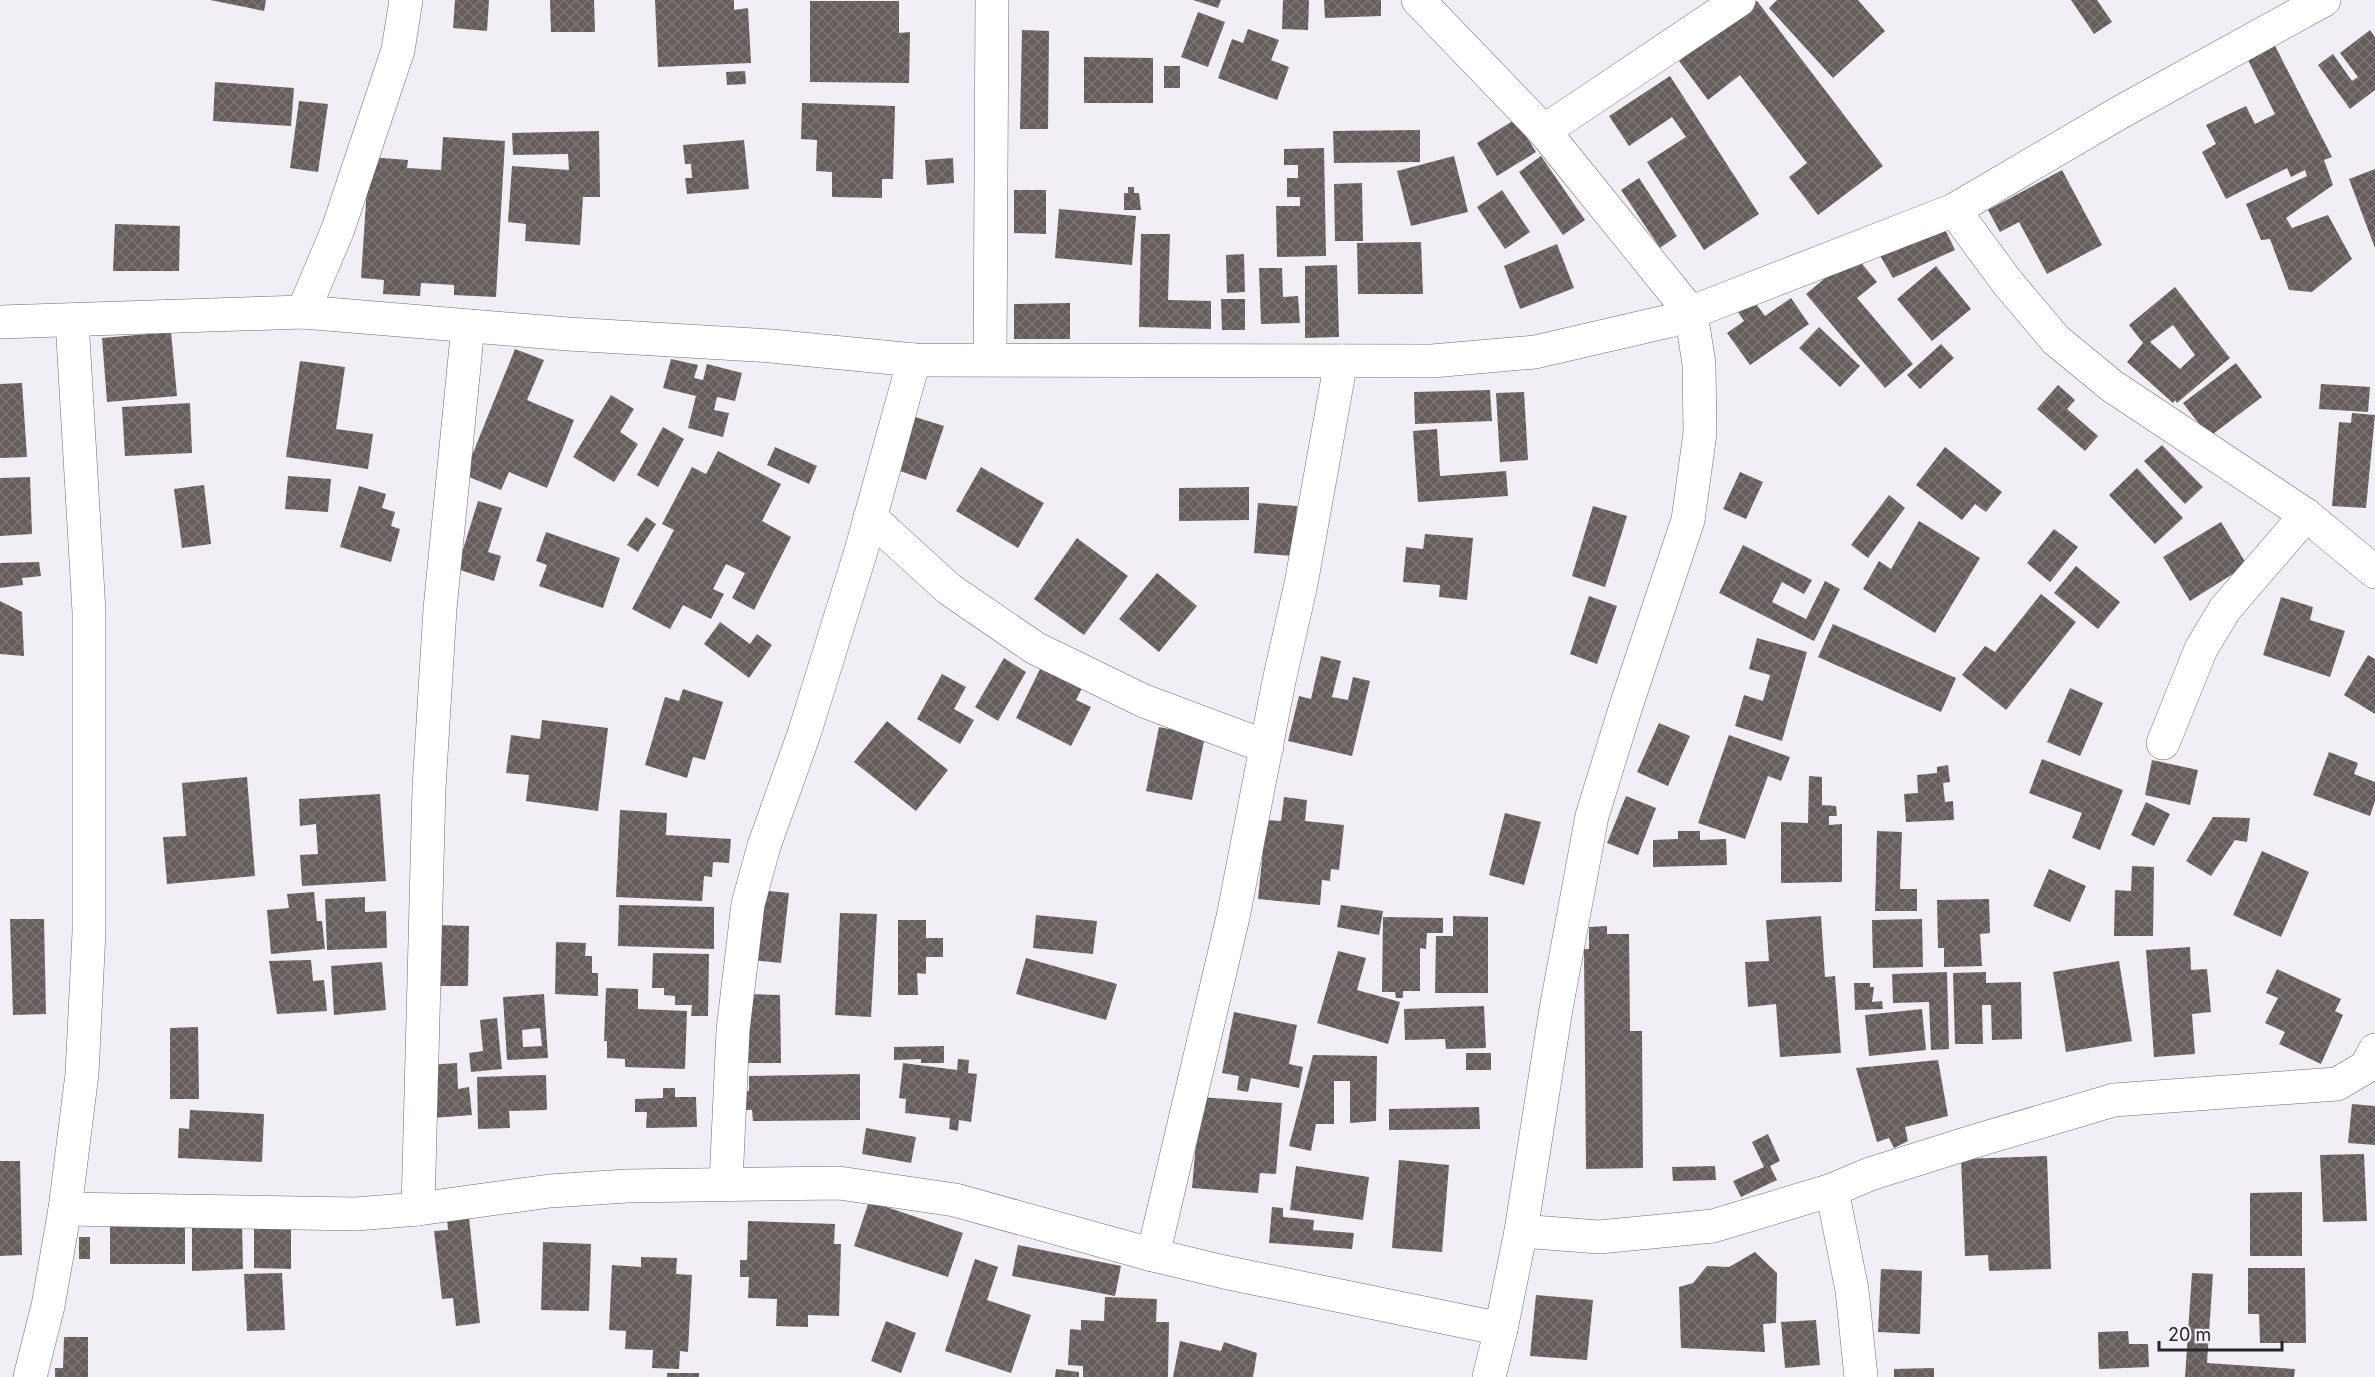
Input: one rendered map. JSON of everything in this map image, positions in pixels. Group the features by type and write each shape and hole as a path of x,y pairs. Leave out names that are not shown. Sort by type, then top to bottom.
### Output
{"street":[{"path":"303,312 338,229 398,50 406,0"},
{"path":"990,359 992,0"},
{"path":"1418,0 1544,131 1691,313 1699,364 1700,433 1688,520 1592,816 1556,1009 1521,1231 1502,1329 1489,1377"},
{"path":"1544,131 1739,0"},
{"path":"0,322 303,312 468,326 771,346 914,360 1432,362 1535,352 1669,321 1954,210 2119,114 2324,0"},
{"path":"1954,210 2007,282 2056,340 2112,386 2306,515 2375,572"},
{"path":"30,1377 48,1306 65,1209 82,1074 89,908 89,612 72,320"},
{"path":"418,1209 429,788 440,609 468,326"},
{"path":"726,1183 733,1030 748,904 764,846 804,734 870,517 914,360"},
{"path":"1153,1256 1233,917 1279,681 1301,584 1341,361"},
{"path":"2163,743 2202,649 2224,609 2306,515"},
{"path":"870,517 949,589 1035,648 1144,701 1267,747"},
{"path":"1521,1231 1599,1237 1713,1226 1832,1190 1891,1168 2114,1100 2337,1084 2366,1067 2375,1050"},
{"path":"65,1209 356,1214 418,1209 550,1191 627,1186 838,1183 954,1200 1153,1256 1502,1329"},
{"path":"1832,1190 1852,1290 1861,1377"}],"building":[{"path":"210,0 266,0 264,11"},
{"path":"455,0 489,0 487,31 453,28"},
{"path":"550,0 594,0 595,32 551,32"},
{"path":"655,0 734,0 734,10 748,8 751,63 658,67"},
{"path":"1193,0 1221,0 1218,8"},
{"path":"1283,0 1309,0 1308,30 1282,29"},
{"path":"1324,0 1381,0 1381,16 1325,18"},
{"path":"1777,0 1858,0 1885,31 1833,78 1769,8"},
{"path":"2071,0 2097,0 2112,22 2094,34"},
{"path":"810,1 899,1 899,33 910,32 909,83 810,82"},
{"path":"1757,1 1883,166 1818,215 1789,177 1807,163 1740,75 1708,100 1679,61"},
{"path":"1198,12 1225,22 1208,67 1181,57"},
{"path":"1248,29 1279,40 1271,60 1289,67 1277,100 1218,78 1232,39 1243,43"},
{"path":"1022,30 1049,31 1048,129 1020,129"},
{"path":"2370,30 2375,37 2375,90 2350,109 2318,65 2333,54 2352,81 2358,77 2340,53"},
{"path":"2271,38 2332,157 2324,160 2333,185 2286,218 2292,228 2328,215 2352,259 2312,292 2289,290 2270,239 2261,240 2246,204 2307,176 2305,170 2291,177 2287,168 2226,199 2202,152 2216,144 2206,125 2246,106 2255,124 2275,114 2244,52"},
{"path":"1084,57 1153,58 1153,103 1084,103"},
{"path":"1164,66 1180,66 1180,88 1164,88"},
{"path":"745,71 746,84 727,85 726,72"},
{"path":"1670,76 1759,214 1704,250 1647,162 1686,137 1672,117 1629,146 1609,116"},
{"path":"215,82 294,88 291,126 213,121"},
{"path":"299,101 328,104 318,172 290,168"},
{"path":"802,103 895,106 893,179 882,179 882,198 832,197 832,172 816,171 817,140 801,139"},
{"path":"1516,119 1536,152 1497,176 1477,143"},
{"path":"1420,130 1420,162 1334,163 1333,131"},
{"path":"599,131 600,197 583,197 580,245 525,241 526,224 508,222 512,166 569,170 568,154 513,155 512,133"},
{"path":"443,137 505,141 496,297 454,295 454,285 421,283 420,296 383,294 384,280 361,278 369,157 408,160 407,168 441,170"},
{"path":"744,140 749,189 687,194 685,178 692,178 691,164 685,164 683,145"},
{"path":"1324,148 1326,256 1277,257 1276,206 1300,206 1300,197 1287,197 1287,178 1298,178 1298,165 1284,165 1284,149"},
{"path":"1454,156 1468,212 1411,226 1397,171"},
{"path":"1541,156 1585,220 1563,235 1519,172"},
{"path":"953,158 954,183 927,185 925,160"},
{"path":"2375,169 2375,248 2349,179"},
{"path":"2062,170 2102,245 2047,274 2019,222 2000,232 1988,210"},
{"path":"1639,178 1677,236 1660,248 1621,190"},
{"path":"1362,183 1363,241 1335,241 1334,184"},
{"path":"1128,187 1134,187 1134,193 1139,193 1141,210 1124,210 1124,193 1128,193"},
{"path":"1014,190 1046,190 1046,234 1014,233"},
{"path":"1502,190 1530,232 1505,249 1477,207"},
{"path":"1059,209 1136,216 1132,265 1055,258"},
{"path":"1942,223 1955,250 1893,278 1879,254"},
{"path":"115,224 180,226 179,271 113,271"},
{"path":"1141,234 1170,234 1168,300 1211,301 1211,329 1139,327"},
{"path":"1421,242 1423,294 1358,294 1357,243"},
{"path":"1557,244 1574,288 1520,309 1504,266"},
{"path":"1244,254 1245,292 1227,293 1226,255"},
{"path":"1854,254 1877,282 1857,298 1913,364 1885,388 1806,294"},
{"path":"1337,265 1339,337 1305,338 1305,266"},
{"path":"1936,266 1971,309 1932,341 1897,299"},
{"path":"1259,268 1282,268 1283,297 1298,296 1300,323 1261,324"},
{"path":"2175,287 2230,358 2177,403 2175,400 2173,403 2127,362 2143,343 2129,325","holes":["2173,325 2195,355 2180,369 2150,342"]},
{"path":"1791,298 1809,324 1750,365 1727,333 1744,321 1738,312 1754,301 1765,316"},
{"path":"1221,299 1245,299 1245,330 1222,330"},
{"path":"1070,303 1070,339 1014,339 1014,304"},
{"path":"1819,327 1860,366 1840,387 1799,348"},
{"path":"171,332 177,396 107,402 102,338"},
{"path":"1941,344 1954,358 1920,389 1907,375"},
{"path":"515,349 544,360 527,400 574,420 547,488 509,472 501,490 464,475"},
{"path":"671,359 698,365 694,378 703,380 707,364 742,373 735,401 717,397 714,410 729,413 723,437 688,428 696,396 663,388"},
{"path":"300,361 345,367 336,429 373,434 368,469 286,457"},
{"path":"2236,363 2262,397 2209,437 2183,403"},
{"path":"22,383 27,457 0,458 0,384"},
{"path":"2321,384 2370,387 2368,412 2319,409"},
{"path":"2058,385 2075,400 2067,409 2098,436 2085,451 2037,409"},
{"path":"1490,390 1492,421 1415,424 1414,392"},
{"path":"1524,392 1528,460 1500,462 1496,393"},
{"path":"611,395 634,409 620,432 638,444 614,482 573,457"},
{"path":"190,403 192,453 125,456 122,407"},
{"path":"2352,413 2375,415 2366,508 2332,506 2339,422 2351,423"},
{"path":"912,416 944,426 926,480 894,469"},
{"path":"663,427 684,439 658,487 637,475"},
{"path":"1437,429 1440,476 1506,471 1508,496 1418,502 1413,431"},
{"path":"2162,445 2203,487 2185,504 2144,461"},
{"path":"775,447 817,466 809,484 767,465"},
{"path":"1945,447 2002,492 1986,512 1975,504 1962,520 1916,485"},
{"path":"718,451 781,484 762,521 791,537 754,610 732,598 745,573 726,564 713,589 724,594 711,619 683,605 670,629 632,609 674,530 662,524 692,467 706,474"},
{"path":"981,467 1044,503 1018,548 956,511"},
{"path":"2137,468 2183,518 2155,544 2109,495"},
{"path":"1740,472 1763,482 1746,519 1723,509"},
{"path":"288,476 331,479 328,512 285,509"},
{"path":"30,477 32,534 0,536 0,478"},
{"path":"204,485 211,544 182,548 174,489"},
{"path":"359,486 386,494 382,508 395,512 391,526 400,529 391,562 340,547"},
{"path":"1249,487 1249,520 1179,521 1179,488"},
{"path":"1889,495 1905,508 1868,558 1851,545"},
{"path":"478,501 502,508 488,552 501,556 494,581 457,569"},
{"path":"1258,503 1297,506 1293,556 1254,553"},
{"path":"1593,506 1627,516 1605,587 1572,576"},
{"path":"646,517 656,524 638,552 627,545"},
{"path":"1919,521 1980,558 1935,633 1863,589 1879,561 1891,569"},
{"path":"2221,522 2247,565 2190,601 2163,557"},
{"path":"2054,529 2078,547 2050,582 2027,563"},
{"path":"546,532 620,558 603,608 539,586 547,565 536,561"},
{"path":"1425,534 1473,538 1467,600 1439,597 1440,585 1403,582 1406,547 1423,549"},
{"path":"1077,538 1128,576 1084,635 1034,599"},
{"path":"1743,545 1812,580 1804,594 1782,582 1772,602 1806,619 1825,581 1840,589 1814,641 1719,593"},
{"path":"39,562 41,576 22,578 23,585 0,588 0,563"},
{"path":"2076,566 2120,602 2098,629 2054,593"},
{"path":"1157,573 1197,606 1159,652 1119,619"},
{"path":"2041,594 2076,622 2006,710 1962,675 1985,646 1995,652"},
{"path":"1589,596 1617,606 1597,664 1570,654"},
{"path":"2281,597 2313,607 2310,620 2345,631 2330,677 2263,655"},
{"path":"0,601 22,612 24,656 0,654"},
{"path":"720,622 750,644 757,634 772,645 749,678 704,644"},
{"path":"1833,624 1956,678 1941,712 1818,657"},
{"path":"1757,638 1807,652 1782,741 1735,726 1744,695 1763,701 1770,675 1749,669"},
{"path":"2368,655 2375,659 2375,714 2344,695"},
{"path":"1321,656 1341,661 1332,697 1348,700 1353,677 1370,681 1352,756 1288,741 1299,696 1311,699"},
{"path":"1004,658 1026,672 998,721 975,707"},
{"path":"1041,667 1082,688 1076,700 1091,707 1071,746 1016,718"},
{"path":"942,674 966,687 954,709 974,720 960,744 917,719"},
{"path":"2070,688 2103,703 2080,756 2047,742"},
{"path":"683,689 723,702 705,760 693,757 687,778 645,765 665,697 679,701"},
{"path":"542,720 608,728 598,811 526,801 529,775 506,773 511,735 540,739"},
{"path":"887,721 948,770 916,811 854,762"},
{"path":"1659,723 1690,736 1668,786 1637,772"},
{"path":"1159,727 1205,736 1192,800 1146,791"},
{"path":"1729,735 1790,757 1781,781 1768,776 1745,839 1698,823"},
{"path":"2329,752 2358,763 2354,774 2375,782 2375,801 2370,816 2313,795"},
{"path":"2042,759 2123,790 2100,850 2072,838 2082,813 2029,793"},
{"path":"2152,760 2198,770 2190,805 2145,795"},
{"path":"1948,765 1950,782 1943,783 1945,802 1953,801 1954,820 1906,822 1904,794 1918,793 1917,775 1937,773 1937,767"},
{"path":"1809,776 1822,777 1822,805 1836,806 1837,816 1829,816 1829,825 1842,824 1842,882 1781,883 1781,822 1808,823"},
{"path":"247,777 255,876 167,884 163,837 186,836 182,783"},
{"path":"380,794 386,881 302,886 300,855 318,854 316,824 300,826 299,799"},
{"path":"1626,796 1656,808 1638,855 1607,843"},
{"path":"1284,797 1307,800 1305,821 1344,825 1339,870 1331,869 1330,881 1322,880 1320,905 1258,899 1266,820 1281,821"},
{"path":"2146,802 2170,814 2154,846 2131,835"},
{"path":"620,810 667,813 666,835 731,839 729,863 713,862 712,877 704,876 702,901 616,897"},
{"path":"1505,813 1541,822 1524,885 1489,875"},
{"path":"2213,817 2250,818 2247,842 2235,840 2211,876 2186,861"},
{"path":"1678,831 1700,831 1700,840 1726,839 1727,865 1653,867 1653,840 1678,839"},
{"path":"1877,831 1902,832 1900,889 1917,889 1917,911 1875,911"},
{"path":"2262,851 2309,872 2281,937 2233,915"},
{"path":"2132,866 2154,867 2153,936 2114,936 2115,890 2131,891"},
{"path":"2049,869 2086,886 2070,922 2033,906"},
{"path":"760,890 789,893 781,963 753,960"},
{"path":"314,892 317,921 322,921 325,949 271,954 267,910 289,908 287,894"},
{"path":"365,897 365,912 386,911 387,948 327,950 325,899"},
{"path":"1989,899 1990,933 1980,934 1982,966 1944,967 1944,948 1938,948 1937,900"},
{"path":"619,905 714,907 714,949 618,946"},
{"path":"1341,905 1383,911 1379,935 1337,927"},
{"path":"840,913 877,914 871,1017 835,1015"},
{"path":"1036,915 1097,921 1093,954 1033,948"},
{"path":"1453,916 1488,917 1488,993 1435,993 1436,936 1453,936"},
{"path":"1821,916 1825,977 1835,976 1841,1053 1780,1057 1776,1004 1748,1007 1745,962 1769,961 1766,920"},
{"path":"1383,917 1443,918 1443,933 1427,933 1426,949 1420,948 1420,991 1403,991 1403,998 1396,998 1395,992 1382,992"},
{"path":"10,919 44,919 46,1014 13,1015"},
{"path":"1922,919 1923,967 1873,968 1872,920"},
{"path":"898,920 926,920 926,938 943,938 943,957 926,957 926,974 917,973 918,995 898,995"},
{"path":"436,925 469,926 468,986 435,986"},
{"path":"1607,926 1607,934 1629,934 1630,1031 1642,1031 1643,1168 1586,1169 1584,949 1589,949 1589,927"},
{"path":"556,942 586,943 585,956 592,956 592,973 598,973 598,996 555,994"},
{"path":"2190,947 2191,970 2207,969 2211,1012 2192,1014 2195,1054 2154,1057 2146,950"},
{"path":"1338,951 1366,958 1357,990 1400,1002 1388,1044 1317,1023"},
{"path":"653,953 709,954 708,1016 691,1016 692,1005 675,1005 675,996 664,995 664,988 652,988"},
{"path":"1026,958 1117,984 1106,1020 1016,994"},
{"path":"311,960 313,981 324,980 327,1011 277,1014 269,961"},
{"path":"2119,961 2132,1041 2066,1052 2053,972"},
{"path":"382,962 386,1010 334,1015 331,966"},
{"path":"2277,969 2341,999 2335,1011 2343,1015 2321,1064 2279,1044 2285,1032 2265,1023 2278,998 2266,993"},
{"path":"1947,972 1949,1049 1931,1050 1929,1002 1893,1003 1892,974"},
{"path":"1986,972 1986,983 2021,982 2022,1039 1992,1040 1991,1005 1982,1005 1983,1044 1955,1044 1953,973"},
{"path":"1854,983 1870,983 1870,987 1874,987 1872,1002 1882,1001 1883,1009 1855,1010"},
{"path":"606,988 638,989 638,1009 687,1011 685,1069 625,1067 625,1059 607,1058 607,1041 604,1041"},
{"path":"544,994 548,1058 507,1060 503,997","holes":["540,1028 542,1046 523,1047 522,1030"]},
{"path":"748,994 780,995 781,1063 748,1063"},
{"path":"1484,1006 1486,1048 1446,1049 1445,1039 1405,1040 1404,1009"},
{"path":"1922,1009 1926,1050 1869,1056 1865,1015"},
{"path":"1234,1012 1297,1025 1289,1064 1303,1067 1299,1088 1251,1078 1248,1092 1237,1090 1239,1076 1222,1073"},
{"path":"497,1018 502,1069 471,1072 469,1053 483,1051 480,1020"},
{"path":"198,1027 199,1099 170,1099 170,1028"},
{"path":"944,1046 944,1063 921,1063 921,1059 894,1060 894,1047"},
{"path":"1466,1053 1491,1053 1491,1070 1466,1070"},
{"path":"1313,1055 1377,1056 1376,1121 1350,1123 1350,1081 1334,1081 1334,1124 1316,1124 1311,1151 1289,1146"},
{"path":"958,1059 969,1060 968,1073 977,1074 971,1122 959,1120 958,1131 949,1129 950,1118 905,1113 906,1099 899,1098 903,1063 957,1070"},
{"path":"1938,1060 1948,1116 1905,1127 1908,1141 1894,1148 1889,1138 1877,1142 1856,1068"},
{"path":"457,1063 458,1089 469,1087 472,1115 432,1118 428,1065"},
{"path":"860,1074 860,1120 753,1121 752,1110 738,1110 738,1092 749,1091 749,1076"},
{"path":"546,1075 547,1110 509,1111 510,1128 478,1129 477,1077"},
{"path":"663,1088 675,1088 675,1097 696,1097 697,1127 646,1128 647,1112 635,1112 635,1099 663,1098"},
{"path":"1200,1097 1282,1103 1276,1174 1260,1173 1258,1193 1192,1188"},
{"path":"2352,1104 2375,1106 2375,1145 2348,1143"},
{"path":"1479,1107 1480,1129 1389,1130 1389,1109"},
{"path":"190,1110 264,1114 262,1162 178,1158 179,1128 189,1129"},
{"path":"866,1128 916,1137 911,1163 862,1154"},
{"path":"1768,1134 1780,1161 1770,1166 1777,1180 1741,1197 1733,1181 1764,1167 1752,1142"},
{"path":"2364,1154 2367,1221 2323,1222 2320,1155"},
{"path":"2047,1156 2051,1269 1989,1271 1988,1255 1965,1256 1961,1159"},
{"path":"1399,1160 1449,1165 1442,1252 1392,1248"},
{"path":"0,1161 20,1161 22,1255 0,1256"},
{"path":"1296,1166 1369,1177 1363,1220 1290,1210"},
{"path":"1715,1166 1716,1180 1673,1181 1672,1167"},
{"path":"2302,1192 2302,1256 2250,1256 2250,1193"},
{"path":"869,1201 963,1233 948,1277 854,1246"},
{"path":"1272,1207 1283,1208 1283,1217 1314,1220 1313,1230 1354,1233 1352,1249 1269,1243"},
{"path":"469,1217 480,1323 456,1326 453,1298 442,1299 434,1231 448,1230 447,1219"},
{"path":"748,1221 835,1224 834,1244 841,1244 839,1316 808,1315 808,1327 776,1326 777,1299 748,1298 749,1277 740,1277 740,1260 747,1260"},
{"path":"110,1223 185,1223 185,1264 110,1264"},
{"path":"242,1224 243,1269 192,1271 192,1226"},
{"path":"254,1227 291,1228 291,1269 254,1268"},
{"path":"79,1237 90,1237 90,1259 79,1259"},
{"path":"543,1242 591,1244 589,1311 541,1310"},
{"path":"1018,1245 1121,1266 1115,1296 1012,1276"},
{"path":"1755,1252 1777,1273 1776,1323 1763,1324 1765,1352 1681,1348 1679,1287 1693,1283 1707,1266 1729,1267"},
{"path":"641,1257 677,1258 676,1274 692,1275 688,1352 680,1351 679,1369 652,1368 653,1350 625,1349 626,1331 609,1330 612,1265 641,1267"},
{"path":"975,1259 998,1267 987,1300 1031,1315 1011,1373 945,1351"},
{"path":"2248,1268 2305,1268 2306,1343 2260,1343 2259,1314 2248,1314"},
{"path":"1881,1269 1922,1271 1920,1334 1878,1332"},
{"path":"282,1273 285,1330 247,1331 244,1274"},
{"path":"2192,1273 2213,1274 2207,1363 2295,1369 2294,1377 2185,1377"},
{"path":"1536,1295 1593,1300 1587,1360 1530,1356"},
{"path":"1105,1297 1157,1299 1156,1322 1169,1322 1168,1377 1083,1377 1083,1366 1068,1365 1070,1329 1081,1330 1081,1320 1104,1321"},
{"path":"1816,1320 1820,1365 1785,1368 1781,1322"},
{"path":"886,1321 916,1333 901,1373 871,1361"},
{"path":"2128,1331 2129,1344 2148,1344 2149,1367 2099,1369 2098,1332"},
{"path":"64,1337 88,1337 88,1377 55,1377 55,1368 63,1368"},
{"path":"1180,1341 1221,1351 1224,1342 1257,1353 1253,1377 1173,1377"},
{"path":"1934,1368 1934,1377 1894,1377 1894,1369"},
{"path":"1056,1369 1079,1372 1079,1377 1055,1377"},
{"path":"667,1373 699,1373 699,1377 667,1377"}]}
